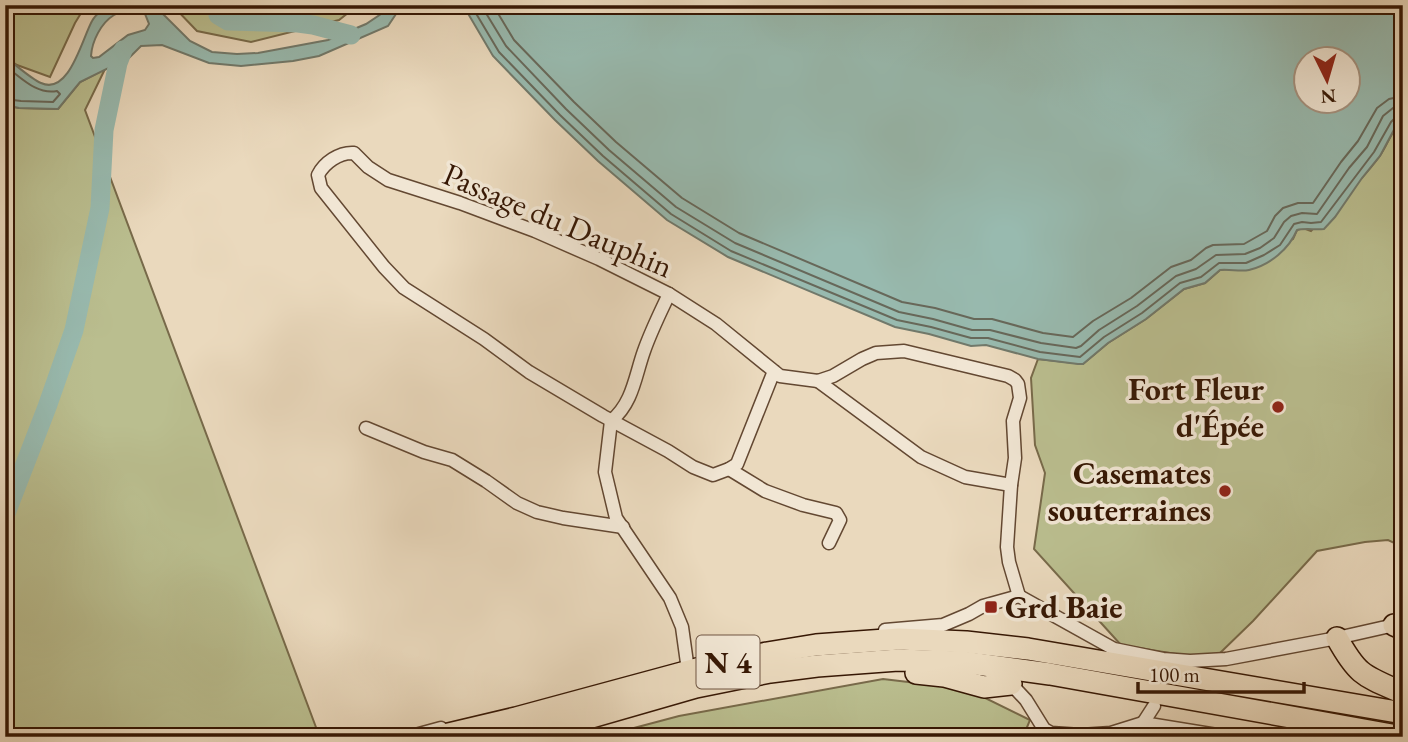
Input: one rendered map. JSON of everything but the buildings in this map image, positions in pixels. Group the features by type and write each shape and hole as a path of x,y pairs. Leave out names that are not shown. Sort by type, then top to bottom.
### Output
{"highway":[{"path":"1337,638 1347,657 1364,676 1403,693"},
{"name":"N 4","path":"436,737 708,666 816,645 899,639 966,642 1028,649 1403,713"},
{"path":"1028,649 1045,643 1114,649"},
{"name":"N 4","path":"522,737 696,687 770,672 898,660 962,662 1049,674 1403,737"},
{"path":"817,666 944,676 985,687 1011,684"},
{"path":"1149,714 1277,713"},
{"path":"1317,721 1361,737"}],"street":[{"name":"Passage du Dauphin","path":"611,421 529,372 484,339 404,288 321,188 318,175 322,166 345,152 354,153 368,167 388,180 535,231 669,294 716,324 780,376 818,381"},
{"path":"669,294 644,351 632,392 621,413 611,421 605,472 617,517 670,598 681,626 687,663"},
{"path":"818,381 876,353 904,351 1008,376 1015,380 1020,390 1020,398 1012,429 1015,458 1007,547 1019,596 1114,649 1163,659 1226,659 1400,626"},
{"path":"611,421 692,467 713,475 729,470 737,464 774,371"},
{"path":"818,381 921,457 965,477 1011,485"},
{"path":"366,428 424,452 452,460 517,503 537,512 623,527"},
{"path":"729,470 765,491 803,505 836,513 840,520 829,543"},
{"path":"408,737 549,704 748,647 791,640 943,625 983,606 1019,596"},
{"path":"1011,684 1026,700 1050,735 1111,733 1149,714 1229,737"},
{"path":"1134,737 1149,714"}],"green space":[{"path":"5,5 86,5 50,77 17,65 5,57"},
{"path":"172,5 358,5 339,20 251,42 197,31"},
{"path":"105,69 85,110 317,730 245,731 213,737 5,737 5,105 58,109 80,82"},
{"path":"1403,120 1403,547 1388,540 1317,551 1219,654 1188,656 1121,645 1034,549 1045,473 1035,445 1031,378 1038,359 1083,364 1184,289 1205,283 1220,270 1229,269 1293,239 1297,230 1303,228 1311,231 1371,167 1395,128"},
{"path":"1140,678 1403,722 1403,728"},
{"path":"883,679 967,689 1030,720 1023,737 600,737 679,716"}],"water":[{"path":"107,5 151,5 190,41 212,52 237,54 258,53 328,40 366,24 384,12 385,5 402,5 388,26 319,56 241,66 209,63 162,45 141,46 129,58 80,82 58,109 5,105 5,57 41,83 51,85 59,81 73,64 93,19","holes":["138,10 145,14 149,24 145,30 128,35 99,57 93,58 93,44 109,18 118,13"]},
{"path":"463,5 1403,5 1403,120 1396,126 1380,156 1335,217 1324,229 1297,230 1284,250 1257,268 1246,271 1220,270 1205,283 1184,289 1083,364 1038,359 986,345 971,346 895,327 728,257 667,220 555,120 493,56"}],"waterway":[{"path":"218,15 228,21 298,23 351,35"},
{"path":"5,516 74,330 100,208 104,130 123,50"}],"place":[{"name":"Fort Fleur d'Épée","path":"1278,407"},
{"name":"Casemates souterraines","path":"1225,491"},
{"name":"Grd Baie","path":"991,607"}]}
